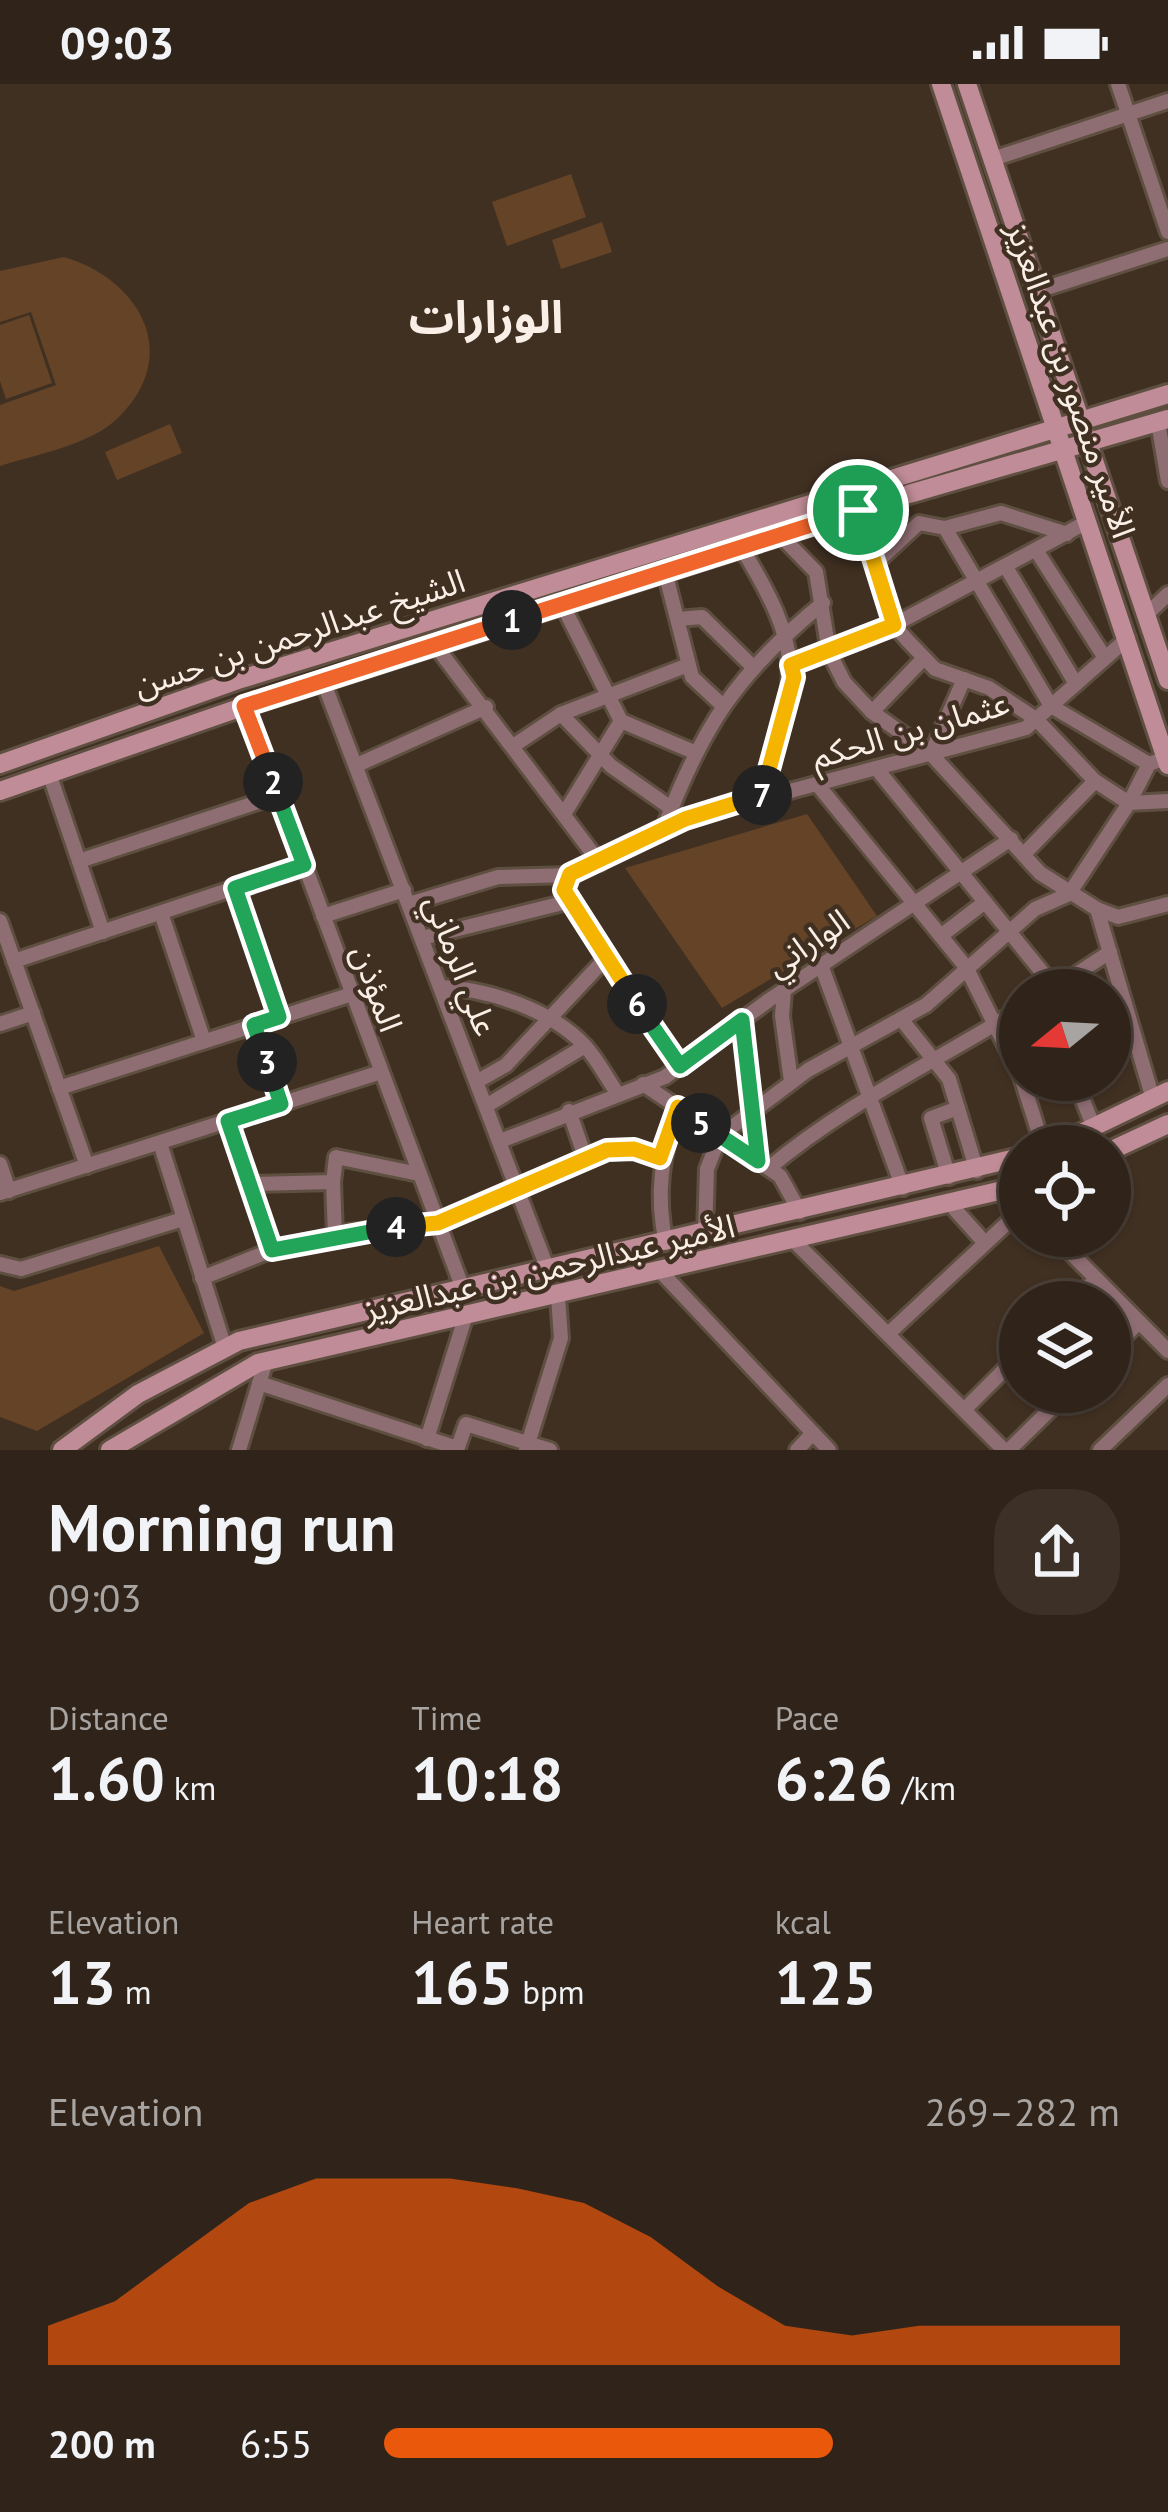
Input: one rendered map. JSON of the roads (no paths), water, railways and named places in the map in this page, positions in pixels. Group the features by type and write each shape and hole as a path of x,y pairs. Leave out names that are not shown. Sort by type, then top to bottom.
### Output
{"street":[{"name":"الأمير منصور بن عبدالعزيز","path":"940,84 1128,638 1161,716 1161,762"},
{"name":"الأمير منصور بن عبدالعزيز","path":"967,84 1166,668"},
{"path":"1118,84 1168,232"},
{"path":"993,159 1168,101"},
{"path":"1037,291 1168,248"},
{"name":"الشيخ عبدالرحمن بن حسن","path":"0,764 238,680 1168,394"},
{"name":"الشيخ عبدالرحمن بن حسن","path":"0,791 244,706 562,604 1163,420"},
{"path":"1163,420 1168,477"},
{"path":"909,494 919,523"},
{"path":"858,510 894,625 935,669 989,688 1036,719 1095,781 1129,803 1168,801"},
{"path":"919,523 945,528 1001,513 1066,534"},
{"path":"791,665 894,625 1088,522"},
{"path":"875,564 919,523"},
{"path":"705,1234 707,1169 720,1136 791,1081 926,1004 1035,909 1069,894 1161,762 1052,706 974,584 945,528"},
{"path":"781,535 816,572 829,652 844,682 872,712 932,754 1024,854 1069,894 1118,917 1168,904"},
{"path":"741,548 787,633 794,677 760,799"},
{"path":"1036,550 1105,658"},
{"path":"1006,567 1076,684"},
{"path":"665,572 692,676 722,705"},
{"path":"1146,615 1168,594"},
{"path":"663,830 694,752 722,705 753,667 823,603"},
{"path":"562,604 620,721 694,752"},
{"path":"678,619 702,617 753,667"},
{"name":"عثمان بن الحكم","path":"323,916 498,877 570,874 685,819 1026,728 1128,638"},
{"path":"435,645 600,863"},
{"path":"872,712 924,658"},
{"path":"513,746 561,714 688,665"},
{"path":"932,754 964,679"},
{"name":"علي الرماني","path":"323,681 548,1270"},
{"name":"المؤذن","path":"244,706 463,1289"},
{"path":"357,766 486,707"},
{"path":"561,714 599,754 671,808"},
{"path":"563,814 620,721"},
{"path":"114,724 123,747"},
{"path":"876,768 1037,969"},
{"path":"49,773 103,932"},
{"path":"1024,854 1095,781"},
{"path":"763,1164 822,1123 938,1062 998,1023 942,935 817,784"},
{"path":"79,861 278,796"},
{"name":"الواراني","path":"500,1141 680,1066 784,990 1011,839"},
{"path":"14,961 304,865"},
{"path":"570,874 564,890 680,1066"},
{"path":"235,888 279,1017"},
{"path":"422,938 571,901"},
{"path":"942,935 986,902"},
{"path":"1097,909 1115,969"},
{"path":"160,913 204,1041"},
{"path":"0,920 86,1166"},
{"path":"1084,969 1110,952"},
{"path":"478,1081 506,1065 606,958"},
{"path":"821,965 903,1188"},
{"path":"441,987 467,988 547,1016 585,1046 617,1093"},
{"path":"784,990 782,1016 791,1081"},
{"path":"59,1088 352,994"},
{"path":"0,1024 33,1013"},
{"path":"901,1019 938,1062 958,1108 976,1171"},
{"path":"742,1020 763,1164"},
{"path":"1100,1125 1160,1095 1131,1020"},
{"path":"254,1025 281,1104"},
{"path":"486,1106 585,1046"},
{"path":"0,1164 4,1192 381,1072"},
{"path":"644,1084 780,1176 800,1212"},
{"path":"666,1243 660,1217 660,1158 678,1107"},
{"path":"949,1178 931,1118 958,1108"},
{"path":"569,1111 585,1157"},
{"path":"228,1121 272,1250"},
{"path":"1131,1141 1168,1124"},
{"path":"160,1143 225,1348"},
{"path":"202,1278 272,1250 334,1235 438,1223 585,1157 634,1149 660,1158"},
{"path":"334,1235 336,1156 419,1174"},
{"name":"الأمير عبدالرحمن بن عبدالعزيز","path":"62,1450 138,1394 225,1348 999,1164"},
{"path":"250,1184 333,1182"},
{"name":"الأمير عبدالرحمن بن عبدالعزيز","path":"110,1450 266,1361 951,1205 999,1199"},
{"path":"951,1205 985,1243"},
{"path":"0,1264 21,1269 183,1220"},
{"path":"888,1334 985,1243 999,1223"},
{"path":"795,1241 1007,1450 1046,1413"},
{"path":"1075,1257 1168,1351"},
{"path":"662,1273 829,1450"},
{"path":"528,1447 561,1339 558,1297"},
{"path":"368,1312 372,1338"},
{"path":"428,1439 464,1318"},
{"path":"1131,1330 1139,1322"},
{"path":"239,1450 266,1361"},
{"path":"964,1410 999,1375"},
{"path":"260,1383 457,1449 466,1424 528,1447 550,1450"},
{"path":"1100,1450 1168,1385"},
{"path":"797,1450 813,1433"}],"district":[{"name":"الوزارات","path":"486,316"}]}
